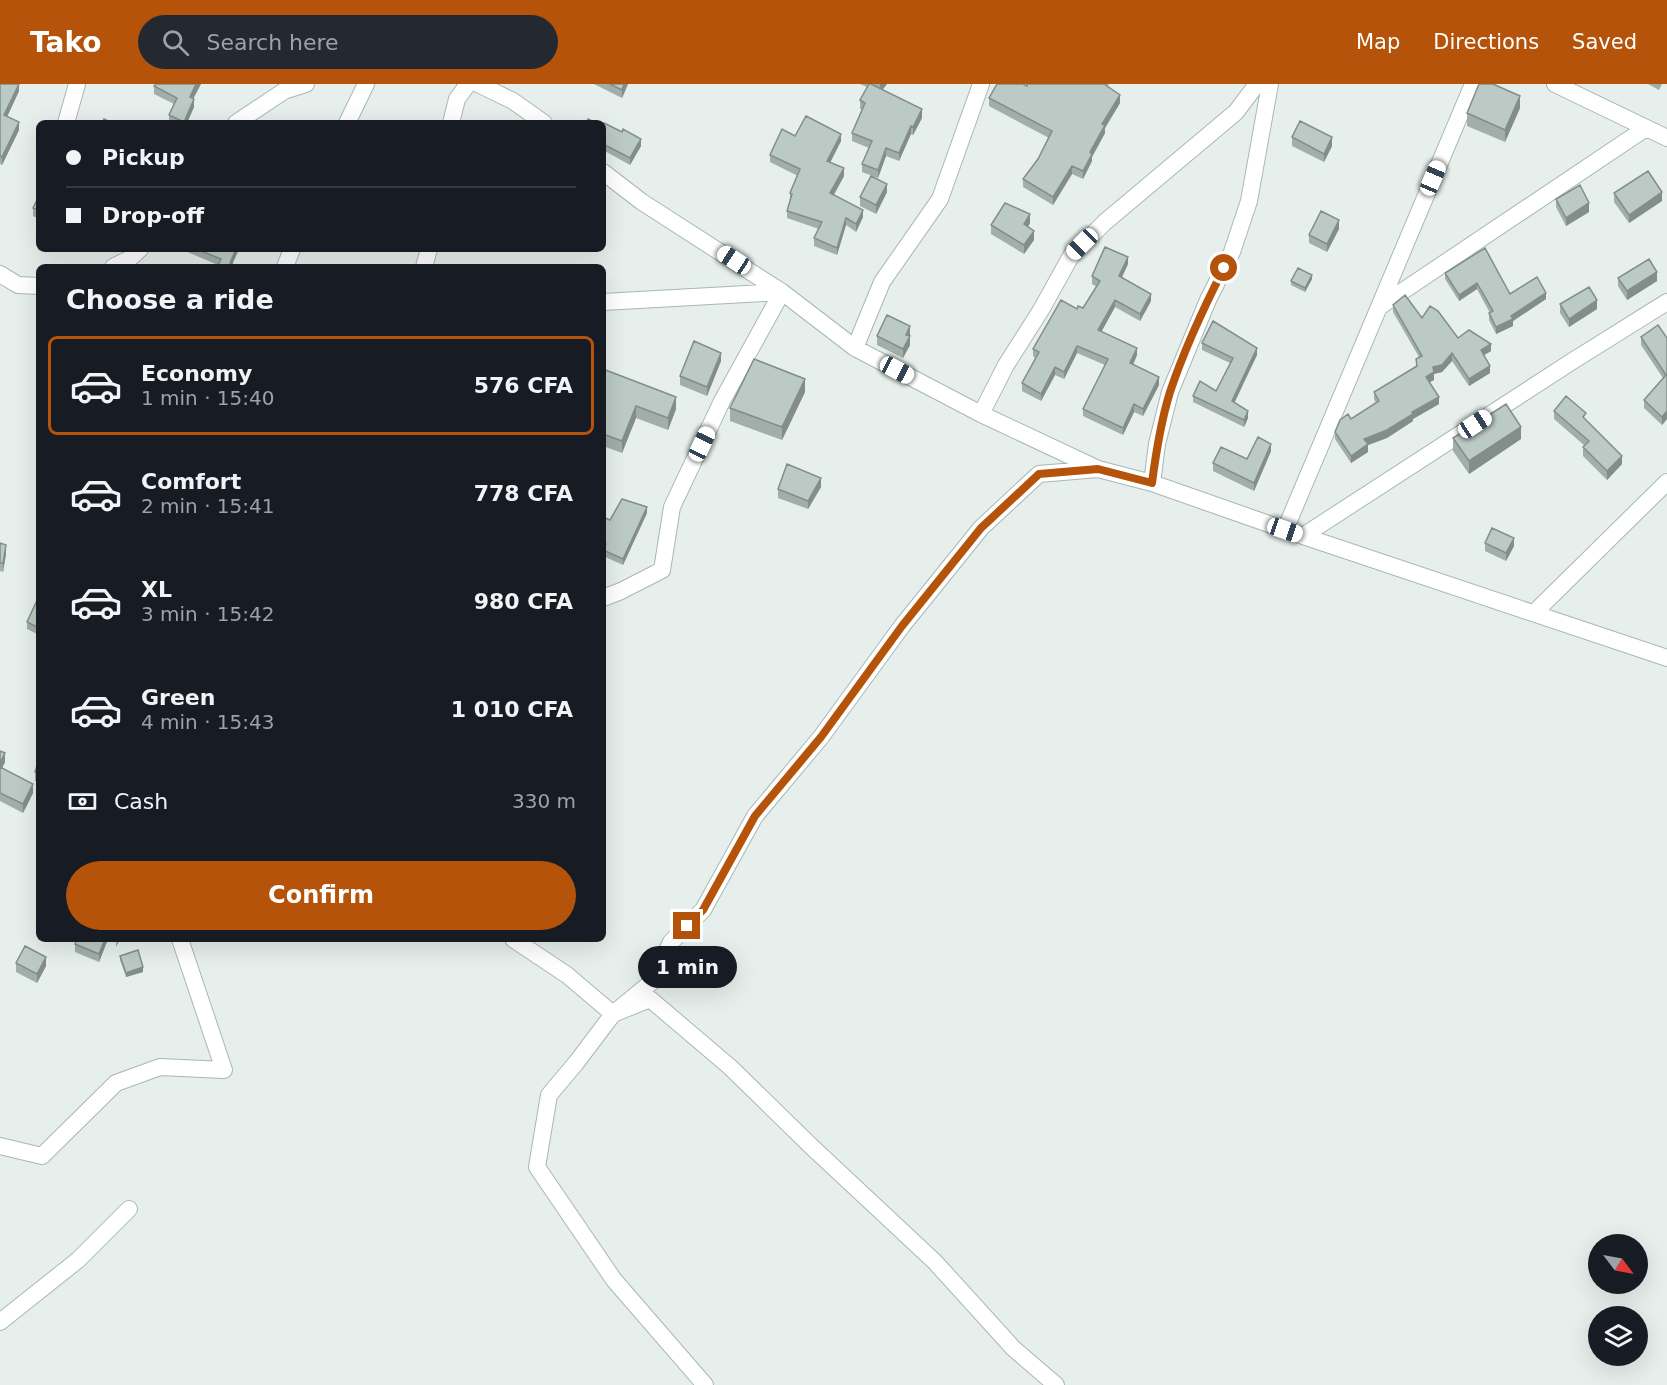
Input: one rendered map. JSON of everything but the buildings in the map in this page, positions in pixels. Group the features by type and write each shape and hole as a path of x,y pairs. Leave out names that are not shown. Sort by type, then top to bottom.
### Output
{"street":[{"path":"67,120 77,84"},
{"path":"240,120 284,91 306,84"},
{"path":"348,120 366,84"},
{"path":"452,120 458,99 468,84"},
{"path":"478,84 513,101 540,120"},
{"path":"855,348 882,282 940,199 981,84"},
{"path":"981,414 1005,365 1041,310 1071,256 1105,222 1236,112 1257,84"},
{"path":"1152,483 1157,444 1170,392 1208,300 1232,252 1250,201 1270,84"},
{"path":"1285,530 1473,84"},
{"path":"1555,84 1667,138"},
{"path":"1379,307 1646,128"},
{"path":"606,174 642,202 782,292 855,348 981,414 1098,469 1152,483 1667,658"},
{"path":"118,264 131,256"},
{"path":"0,274 36,293"},
{"path":"0,282 36,286"},
{"path":"606,302 782,292"},
{"path":"606,597 662,570 672,507 722,401 782,292"},
{"path":"1303,536 1667,302"},
{"path":"705,1385 614,1280 537,1167 549,1095 613,1014 653,981 671,942 703,910 755,816 821,737 902,626 981,528 1039,474 1098,469"},
{"path":"1534,613 1667,482"},
{"path":"0,1146 42,1156 116,1083 160,1067 224,1070 181,942"},
{"path":"518,942 567,975 613,1014"},
{"path":"613,1014 650,999 730,1068 935,1262 1013,1348 1056,1385"},
{"path":"0,1322 78,1260 129,1209"}],"route":[{"path":"687,926 703,910 755,816 821,737 902,626 981,528 1039,474 1098,469 1152,483 1157,444 1170,392 1208,300 1224,268"}]}
